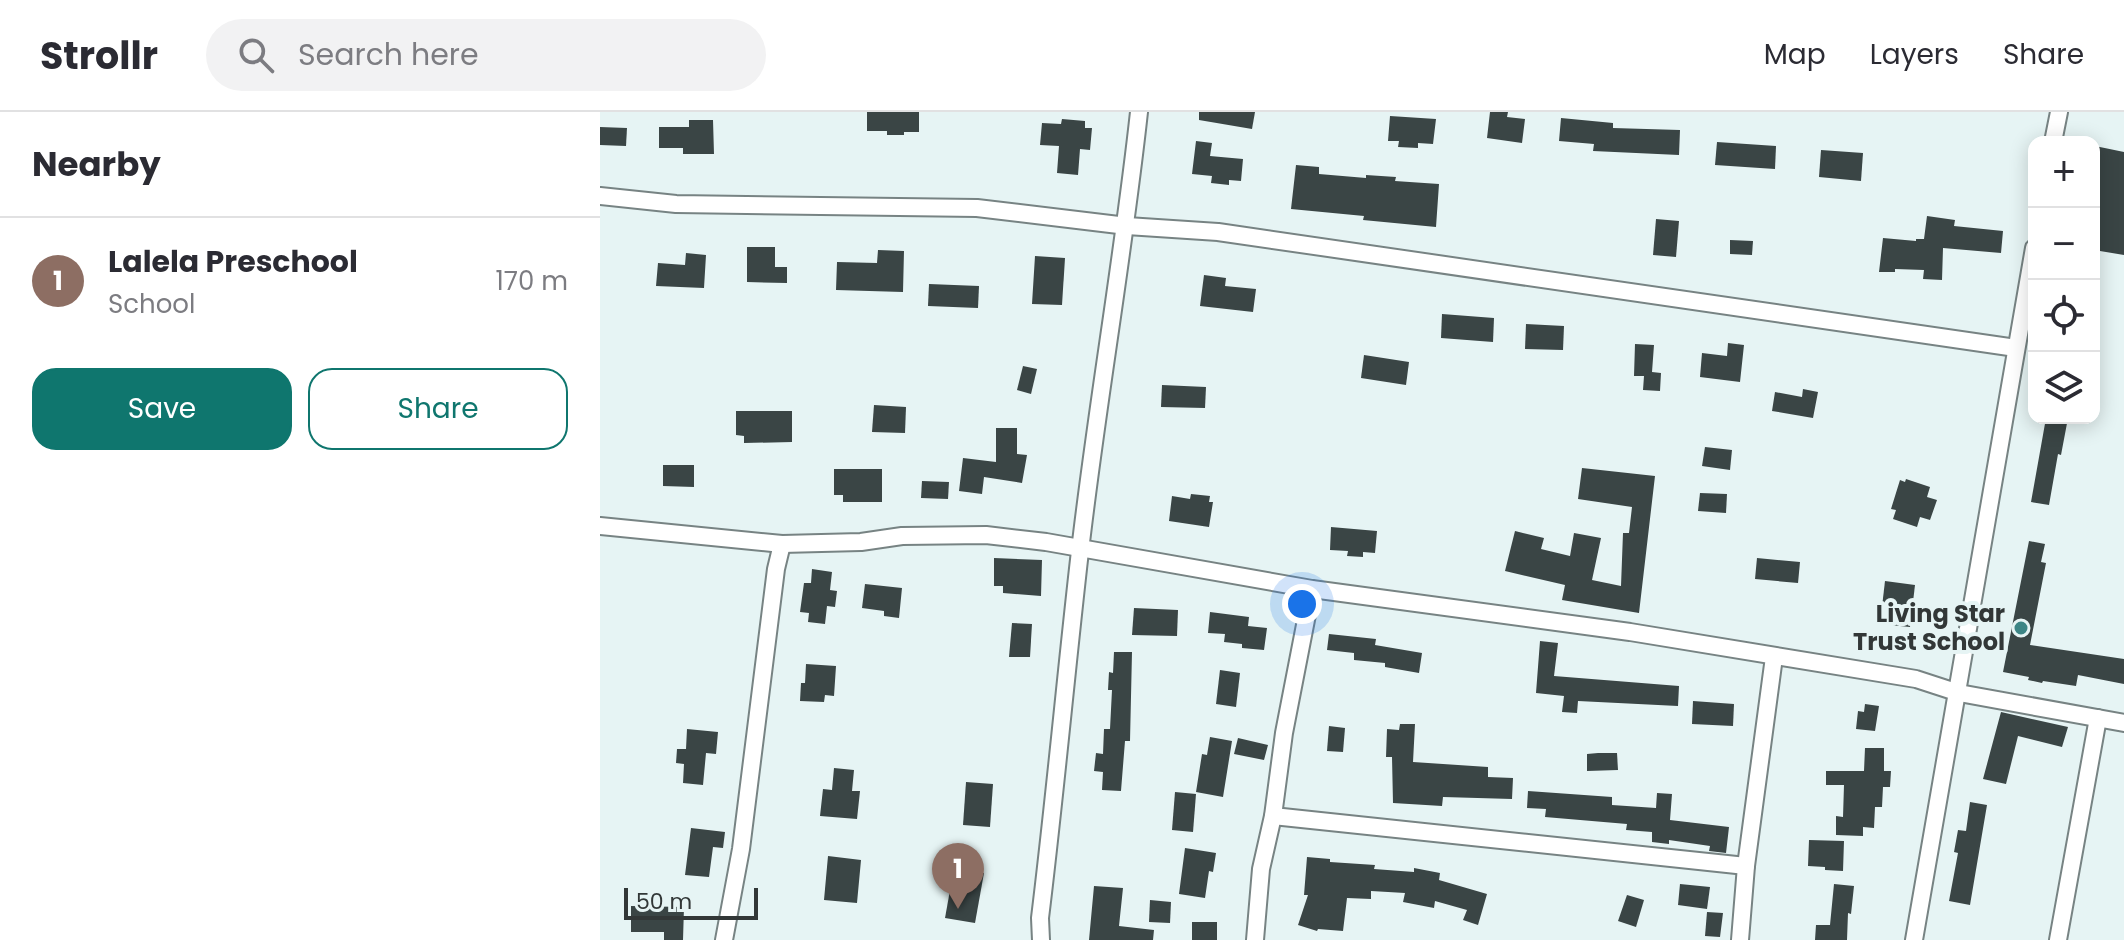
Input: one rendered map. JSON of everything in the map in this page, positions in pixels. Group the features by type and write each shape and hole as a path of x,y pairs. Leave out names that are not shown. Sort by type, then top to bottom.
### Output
{"street":[{"path":"1041,940 1040,918 1080,550 1127,226 1139,112"},
{"path":"2054,136 2059,112"},
{"path":"600,196 676,204 977,208 1127,226 1218,232 2016,348"},
{"path":"1914,940 2028,280"},
{"path":"600,526 782,544 861,542 902,536 986,535 1046,542 1312,589 1630,632 1916,679 1959,693 2124,723"},
{"path":"724,940 741,849 776,569 782,544"},
{"path":"1255,940 1261,869 1312,589"},
{"path":"1740,940 1746,866 1774,657"},
{"path":"2058,940 2098,718"},
{"path":"1273,816 1746,866"}],"building":[{"path":"867,112 919,112 919,132 887,135 887,131 867,131"},
{"path":"1199,112 1255,112 1252,129 1199,120"},
{"path":"1490,112 1508,112 1507,117 1525,119 1522,143 1487,138"},
{"path":"1390,116 1436,119 1433,144 1418,143 1418,148 1398,147 1399,141 1388,141"},
{"path":"1561,118 1613,123 1613,128 1680,130 1679,155 1593,151 1594,144 1559,141"},
{"path":"1062,119 1085,121 1085,128 1092,128 1090,150 1080,149 1078,175 1057,173 1059,146 1040,145 1042,123 1061,124"},
{"path":"689,120 713,120 714,154 683,154 683,148 659,148 659,127 689,127"},
{"path":"600,127 627,128 626,146 600,145"},
{"path":"1196,141 1212,143 1210,156 1243,159 1241,181 1229,180 1229,185 1211,183 1212,176 1192,174"},
{"path":"1717,142 1776,146 1775,169 1715,165"},
{"path":"2100,147 2124,152 2124,255 2100,251"},
{"path":"1821,150 1863,153 1861,181 1819,177"},
{"path":"1296,165 1319,167 1319,174 1396,177 1395,181 1439,184 1436,227 1291,209"},
{"path":"1927,216 1955,220 1954,226 2003,231 2001,253 1943,248 1942,280 1923,279 1924,270 1879,272 1883,238 1924,239"},
{"path":"1656,219 1679,221 1676,257 1653,255"},
{"path":"1730,240 1753,241 1752,255 1730,254"},
{"path":"747,247 775,247 775,267 787,267 787,283 747,282"},
{"path":"878,250 904,251 903,292 836,290 837,262 877,263"},
{"path":"686,253 706,255 704,288 656,286 658,263 685,265"},
{"path":"1035,256 1065,258 1062,305 1032,304"},
{"path":"1204,275 1226,278 1225,286 1256,289 1253,312 1200,306"},
{"path":"929,284 979,286 978,308 928,306"},
{"path":"1442,314 1494,318 1493,342 1441,338"},
{"path":"1526,324 1564,326 1563,350 1525,349"},
{"path":"1728,343 1744,345 1740,382 1700,377 1702,353 1727,356"},
{"path":"1635,344 1654,345 1652,372 1661,373 1660,391 1643,390 1644,376 1634,376"},
{"path":"1364,355 1409,362 1406,385 1361,378"},
{"path":"1023,366 1037,369 1031,394 1017,390"},
{"path":"1162,385 1206,387 1205,408 1161,407"},
{"path":"1803,389 1818,392 1813,418 1772,411 1775,392 1802,397"},
{"path":"874,405 906,407 905,433 872,432"},
{"path":"736,411 792,411 792,442 744,443 744,436 736,435"},
{"path":"2045,424 2067,424 2049,505 2031,502"},
{"path":"996,428 1017,428 1017,454 1027,455 1022,483 984,477 982,494 959,491 963,458 996,462"},
{"path":"1705,447 1732,450 1730,470 1702,466"},
{"path":"663,465 694,465 694,487 663,486"},
{"path":"1582,468 1655,476 1639,613 1562,600 1565,585 1505,571 1515,531 1544,538 1541,549 1570,556 1574,533 1601,538 1592,580 1621,586 1623,533 1629,533 1632,507 1578,499"},
{"path":"834,469 882,469 882,502 843,502 843,495 834,495"},
{"path":"1906,479 1930,487 1927,497 1937,500 1930,520 1920,517 1917,527 1893,519 1896,510 1891,509 1900,480 1905,482"},
{"path":"922,481 949,482 948,499 921,498"},
{"path":"1700,493 1727,494 1726,513 1698,511"},
{"path":"1191,494 1210,496 1209,502 1213,502 1209,527 1169,521 1172,496 1190,499"},
{"path":"1331,527 1377,531 1375,553 1363,552 1363,557 1347,556 1348,551 1330,550"},
{"path":"2029,541 2045,544 2041,562 2046,563 2030,645 2124,659 2124,684 2078,675 2076,686 2042,683 2003,672"},
{"path":"994,558 1042,560 1041,596 1003,593 1003,586 994,586"},
{"path":"1757,558 1800,562 1798,583 1755,579"},
{"path":"812,569 832,572 830,590 837,591 835,607 827,606 825,624 808,622 809,613 800,612 804,583 811,583"},
{"path":"1885,581 1915,585 1910,627 1880,624"},
{"path":"865,584 902,588 899,618 884,616 884,611 862,608"},
{"path":"1134,608 1178,610 1177,636 1132,635"},
{"path":"1210,612 1249,617 1248,626 1267,628 1264,650 1242,648 1242,644 1224,642 1225,634 1208,633"},
{"path":"1012,623 1032,624 1030,657 1009,657"},
{"path":"1329,634 1376,639 1375,645 1422,653 1419,673 1385,667 1385,663 1354,660 1354,653 1327,650"},
{"path":"1540,641 1558,643 1554,676 1679,686 1678,706 1578,701 1577,713 1562,712 1564,696 1536,693"},
{"path":"1114,652 1132,652 1130,741 1125,741 1121,791 1102,790 1103,772 1094,771 1096,753 1103,754 1104,729 1110,729 1112,690 1108,690"},
{"path":"806,664 836,666 834,696 825,695 824,702 800,701"},
{"path":"1220,670 1240,673 1236,707 1216,704"},
{"path":"1693,701 1734,704 1733,726 1692,724"},
{"path":"1865,704 1879,706 1875,731 1856,729 1858,711 1864,712"},
{"path":"2001,712 2068,727 2062,747 2018,736 2006,784 1983,779"},
{"path":"1400,724 1415,724 1413,762 1488,767 1488,777 1513,778 1512,799 1443,797 1442,806 1393,803 1392,757 1386,757 1387,729 1399,730"},
{"path":"1329,726 1345,728 1343,752 1327,751"},
{"path":"687,729 718,732 716,754 706,753 703,785 683,783 684,764 676,763 677,749 686,749"},
{"path":"1210,737 1232,741 1223,797 1196,792 1202,754 1207,755"},
{"path":"1238,738 1268,745 1264,760 1234,754"},
{"path":"1865,748 1884,748 1884,771 1891,771 1890,787 1883,787 1882,807 1875,807 1874,828 1863,827 1863,836 1836,835 1836,816 1843,817 1844,785 1826,785 1826,771 1864,771"},
{"path":"1617,753 1618,770 1587,771 1587,754"},
{"path":"834,768 854,770 852,791 860,791 857,819 820,816 823,789 832,790"},
{"path":"966,782 993,784 990,827 963,825"},
{"path":"1528,791 1612,797 1612,805 1656,808 1657,793 1672,794 1670,820 1729,827 1726,853 1709,851 1710,846 1669,840 1669,844 1652,842 1652,832 1626,830 1627,824 1545,817 1546,809 1527,808"},
{"path":"1175,792 1196,794 1193,832 1172,830"},
{"path":"1970,802 1987,805 1970,905 1949,901 1958,853 1954,852 1958,830 1966,831"},
{"path":"691,828 725,832 723,848 713,847 709,877 685,875"},
{"path":"1809,840 1844,841 1843,871 1808,866"},
{"path":"1185,848 1216,853 1213,872 1209,871 1205,898 1179,894"},
{"path":"828,856 861,860 857,903 824,900"},
{"path":"1307,857 1375,865 1374,869 1414,872 1414,868 1440,873 1439,880 1487,894 1478,925 1463,920 1467,910 1435,901 1434,908 1403,902 1405,893 1371,891 1371,899 1347,898 1343,931 1317,931 1298,925 1308,895 1304,895"},
{"path":"954,868 984,873 975,923 945,918"},
{"path":"1680,884 1710,887 1707,909 1678,905"},
{"path":"1834,884 1854,886 1851,914 1848,913 1847,940 1815,940 1816,925 1830,925"},
{"path":"1094,886 1123,888 1119,926 1154,930 1153,940 1089,940"},
{"path":"1627,895 1644,900 1636,927 1618,921"},
{"path":"1150,900 1171,902 1170,923 1149,922"},
{"path":"631,906 684,907 683,940 664,940 664,932 631,932"},
{"path":"1707,912 1723,913 1720,937 1705,936"},
{"path":"1192,922 1217,922 1217,940 1192,940"}],"place":[{"name":"Living Star Trust School","path":"2021,628"},
{"name":"Lalela Preschool","path":"958,909"}]}
